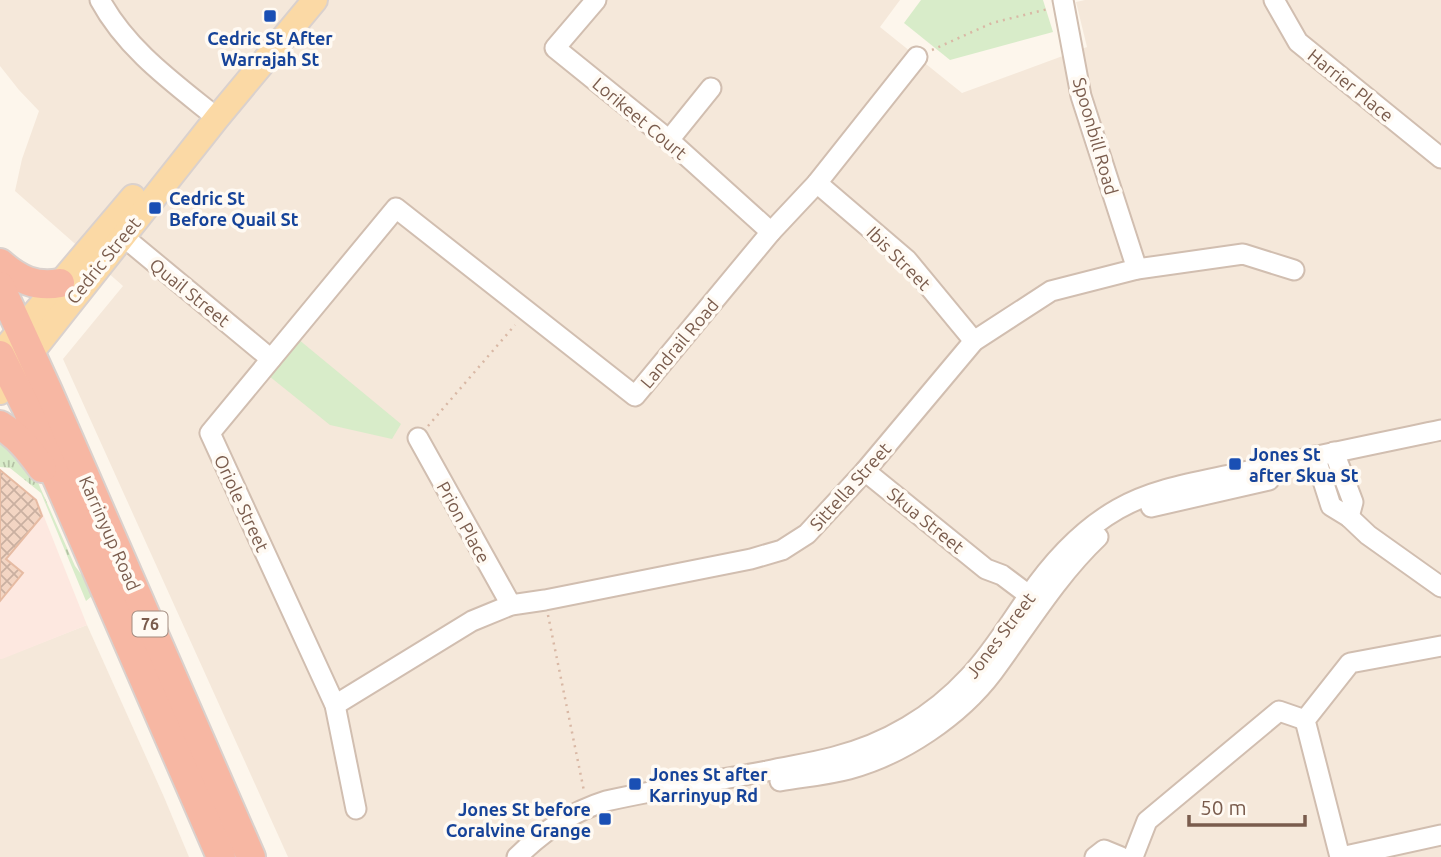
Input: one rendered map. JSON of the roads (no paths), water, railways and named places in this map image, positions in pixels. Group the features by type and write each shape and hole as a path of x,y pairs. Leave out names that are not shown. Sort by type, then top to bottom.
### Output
{"highway":[{"path":"0,263 12,274 32,283 60,283"},
{"name":"Karrinyup Road","path":"0,286 251,857"},
{"name":"Karrinyup Road","path":"3,369 71,511 221,857"},
{"path":"0,425 12,432 30,451 71,511"}],"main road":[{"name":"Cedric Street","path":"3,369 212,113 296,0"},
{"name":"Cedric Street","path":"212,113 315,0"},
{"name":"Cedric Street","path":"25,342 60,283 116,231"}],"street":[{"path":"100,0 122,33 142,56 212,113"},
{"name":"Lorikeet Court","path":"596,0 555,48 669,140 771,232"},
{"name":"Harrier Place","path":"1274,0 1298,42 1441,158"},
{"name":"Spoonbill Road","path":"1064,2 1081,96 1137,269"},
{"name":"Landrail Road","path":"396,208 635,396 771,232 817,183 917,57"},
{"path":"669,140 711,88"},
{"name":"Ibis Street","path":"817,183 907,260 974,341"},
{"name":"Oriole Street","path":"356,809 335,705 210,433 396,208"},
{"name":"Quail Street","path":"116,231 271,359"},
{"name":"Sittella Street","path":"335,705 472,621 511,605 751,559 782,550 807,534 865,471 974,341 1051,291 1137,269 1243,254 1294,270"},
{"name":"Jones Street","path":"1326,460 1441,430"},
{"name":"Prion Place","path":"418,438 511,605"},
{"name":"Jones Street","path":"536,857 562,834 607,813 849,769 895,750 931,730 958,710 992,673 1069,546 1086,530 1147,495 1173,487 1326,460 1441,444"},
{"path":"1326,460 1331,506 1441,587"},
{"name":"Skua Street","path":"865,471 986,569 994,583 1032,605"},
{"name":"Jones Street","path":"517,857 552,826 585,808 606,801 834,757 878,742 919,719 956,690 1032,605"},
{"path":"1305,720 1350,663 1441,646"},
{"path":"1133,857 1147,821 1279,711 1305,720"},
{"path":"1305,720 1341,857 1441,835"},
{"path":"1095,857 1104,850 1121,857"}],"place":[{"name":"Cedric St After Warrajah St","path":"270,16"},
{"name":"Cedric St Before Quail St","path":"155,208"},
{"name":"Jones St after Skua St","path":"1235,464"},
{"name":"Jones St after Karrinyup Rd","path":"635,784"},
{"name":"Jones St before Coralvine Grange","path":"605,819"}]}
